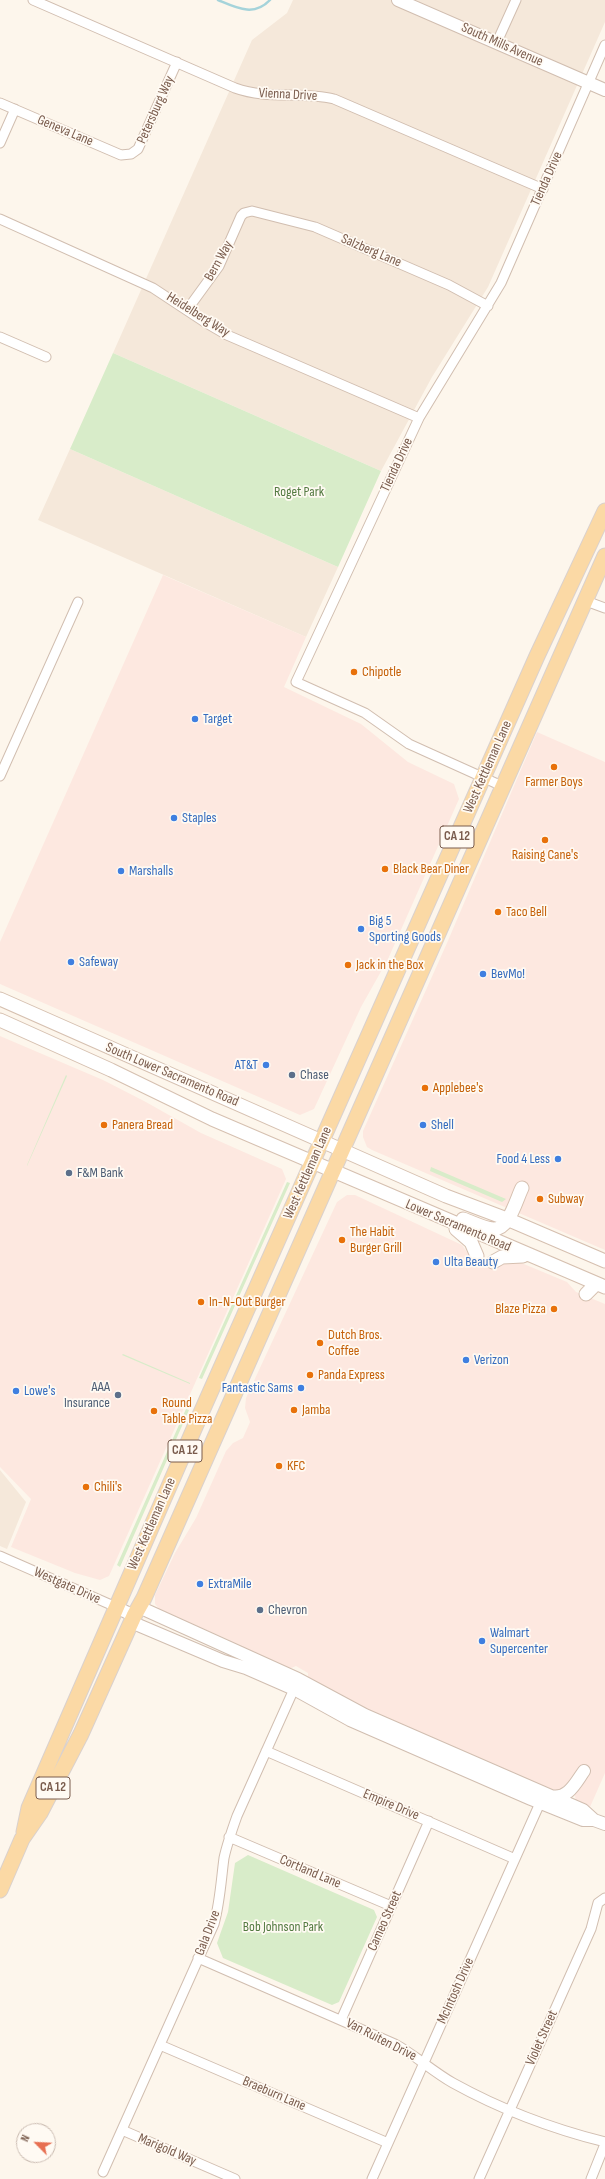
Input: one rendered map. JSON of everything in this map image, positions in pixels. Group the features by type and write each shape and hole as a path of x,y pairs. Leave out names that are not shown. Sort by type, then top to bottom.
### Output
{"main road":[{"name":"West Kettleman Lane","path":"0,1890 22,1839 29,1808 116,1608 537,656 605,511"},
{"name":"West Kettleman Lane","path":"22,1839 40,1813 81,1734 334,1173 502,786 605,556"},
{"name":"South Lower Sacramento Road","path":"0,999 343,1151"},
{"name":"South Lower Sacramento Road","path":"0,1020 111,1070 212,1120 312,1163"},
{"name":"Lower Sacramento Road","path":"343,1151 446,1196 507,1219 605,1262"},
{"name":"Lower Sacramento Road","path":"312,1163 600,1285"},
{"path":"436,1216 453,1216 494,1230 501,1228 522,1188"},
{"path":"436,1216 460,1232 471,1242 477,1256"},
{"path":"493,1262 502,1257 521,1255 538,1259"},
{"path":"590,1296 600,1285"}],"street":[{"name":"Vienna Drive","path":"33,0 249,93 264,95 319,96 334,99 543,189"},
{"path":"497,42 516,0"},
{"name":"South Mills Avenue","path":"405,1 605,90"},
{"name":"Tienda Drive","path":"502,786 409,744 366,713 296,682 419,418 488,306 508,268 587,83 605,45"},
{"name":"Petersburg Way","path":"131,154 138,149 177,62"},
{"name":"Geneva Lane","path":"0,103 121,155 131,154"},
{"path":"0,143 15,109"},
{"name":"Salzberg Lane","path":"248,211 264,212 315,227 449,285 488,306"},
{"name":"Bern Way","path":"187,310 219,266 239,220 244,213 248,211"},
{"name":"Heidelberg Way","path":"0,219 148,286 210,326 419,418"},
{"path":"0,337 46,357"},
{"path":"586,601 605,608"},
{"path":"0,776 78,602"},
{"name":"Westgate Drive","path":"0,1556 135,1615"},
{"path":"135,1615 223,1661 296,1684"},
{"path":"135,1615 296,1684 350,1720 543,1799 583,1820 599,1822"},
{"name":"Gala Drive","path":"103,2172 214,1924 220,1903 224,1857 229,1837 296,1684"},
{"name":"Empire Drive","path":"266,1751 515,1858"},
{"path":"543,1799 565,1795 584,1771 574,1793 573,1800 577,1807 599,1822"},
{"path":"543,1799 583,1810"},
{"name":"McIntosh Drive","path":"372,2179 515,1858 543,1799"},
{"name":"Cameo Street","path":"341,2020 429,1821"},
{"name":"Cortland Lane","path":"229,1837 391,1906"},
{"name":"Violet Street","path":"479,2179 591,1929 598,1903 605,1898"},
{"name":"Van Ruiten Drive","path":"198,1958 394,2044 455,2084 510,2110 577,2135 605,2143"},
{"name":"Braeburn Lane","path":"160,2045 388,2143"},
{"name":"Marigold Way","path":"122,2130 235,2179"},
{"path":"591,2179 605,2143"}],"shaded area":[{"path":"293,0 605,0 605,22 488,287 432,377 381,471 113,353 252,40 287,13"},
{"path":"70,449 338,567 306,637 38,520"},
{"path":"163,575 306,637 284,687 361,724 408,762 454,784 459,799 388,959 361,1007 314,1109 300,1115 0,984 0,942"},
{"path":"537,732 605,762 605,1250 372,1150 367,1147 363,1137 363,1131 447,943"},
{"path":"0,1036 103,1080 201,1133 282,1169 286,1179 109,1576 100,1580 75,1573 11,1547 31,1499 0,1467"},
{"path":"347,1195 355,1195 462,1245 469,1255 495,1265 519,1262 567,1282 576,1292 605,1304 605,1773 590,1807 576,1802 575,1796 566,1792 562,1794 380,1717 308,1678 308,1673 296,1666 289,1669 259,1657 229,1640 160,1610 155,1604 155,1595 175,1553 196,1518 226,1451 233,1443 243,1438 250,1422 245,1408 246,1398 337,1202"},
{"path":"0,1470 26,1502 7,1549 0,1546"}],"green space":[{"name":"Roget Park","path":"113,353 381,471 338,567 70,449"},
{"path":"66,1075 67,1076 27,1166 27,1165"},
{"path":"431,1167 506,1199 502,1202 430,1171"},
{"path":"287,1182 290,1183 202,1379 199,1378"},
{"path":"123,1354 190,1383 190,1384 122,1355"},
{"path":"186,1409 189,1410 120,1567 117,1565"},
{"name":"Bob Johnson Park","path":"248,1855 374,1910 377,1917 339,2002 332,2005 223,1958 217,1943 228,1912 235,1863"}],"waterway":[{"path":"218,0 232,6 252,10 264,5 270,0"}],"place":[{"name":"Chipotle","path":"354,672"},
{"name":"Target","path":"195,719"},
{"name":"Farmer Boys","path":"554,767"},
{"name":"Staples","path":"174,818"},
{"name":"Raising Cane's","path":"545,840"},
{"name":"Black Bear Diner","path":"385,869"},
{"name":"Marshalls","path":"121,871"},
{"name":"Taco Bell","path":"498,912"},
{"name":"Big 5 Sporting Goods","path":"361,929"},
{"name":"Safeway","path":"71,962"},
{"name":"Jack in the Box","path":"348,965"},
{"name":"BevMo!","path":"483,974"},
{"name":"AT&T","path":"266,1065"},
{"name":"Chase","path":"292,1075"},
{"name":"Applebee's","path":"425,1088"},
{"name":"Panera Bread","path":"104,1125"},
{"name":"Shell","path":"423,1125"},
{"name":"Food 4 Less","path":"558,1159"},
{"name":"F&M Bank","path":"69,1173"},
{"name":"Subway","path":"540,1199"},
{"name":"The Habit Burger Grill","path":"342,1240"},
{"name":"Ulta Beauty","path":"436,1262"},
{"name":"In-N-Out Burger","path":"201,1302"},
{"name":"Blaze Pizza","path":"554,1309"},
{"name":"Dutch Bros. Coffee","path":"320,1343"},
{"name":"Verizon","path":"466,1360"},
{"name":"Panda Express","path":"310,1375"},
{"name":"Fantastic Sams","path":"301,1388"},
{"name":"Lowe's","path":"16,1391"},
{"name":"AAA Insurance","path":"118,1395"},
{"name":"Jamba","path":"294,1410"},
{"name":"Round Table Pizza","path":"154,1411"},
{"name":"KFC","path":"279,1466"},
{"name":"Chili's","path":"86,1487"},
{"name":"ExtraMile","path":"200,1584"},
{"name":"Chevron","path":"260,1610"},
{"name":"Walmart Supercenter","path":"482,1641"}]}
